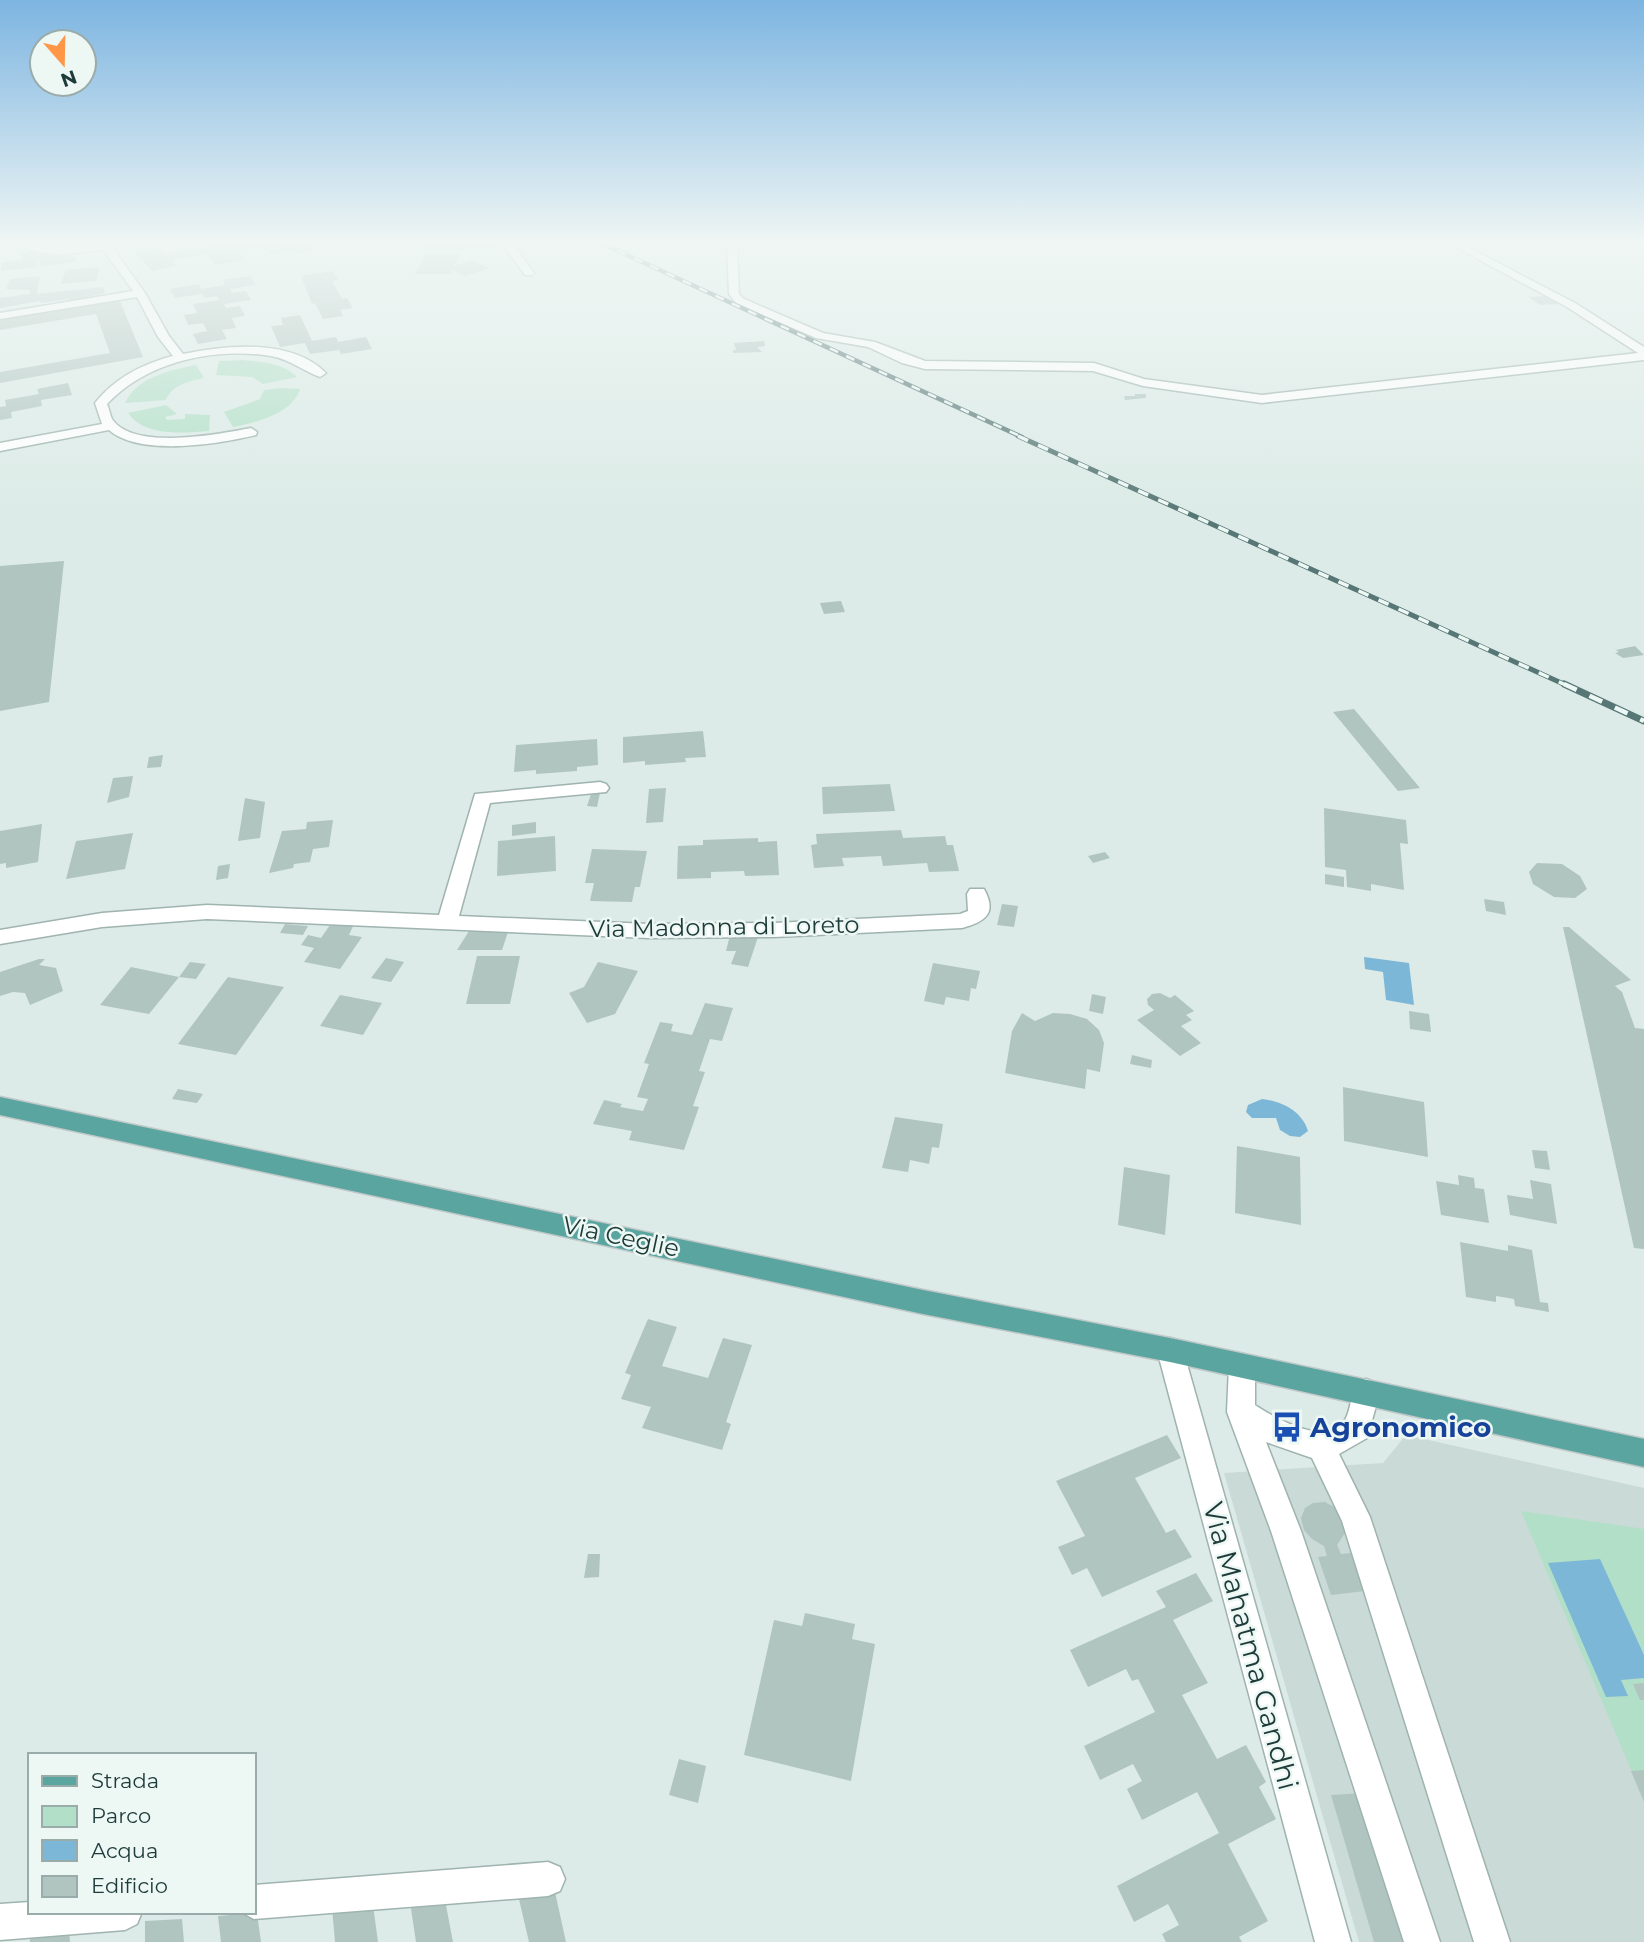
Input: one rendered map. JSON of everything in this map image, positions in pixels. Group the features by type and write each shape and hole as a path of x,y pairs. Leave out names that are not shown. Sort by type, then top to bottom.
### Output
{"main road":[{"name":"Via Ceglie","path":"0,1106 923,1302 1170,1350 1366,1392"},
{"path":"1366,1392 1644,1453"}],"street":[{"path":"162,334 181,359"},
{"path":"815,334 871,344 906,360 925,365 1094,367 1143,382 1262,400 1644,354"},
{"path":"1614,334 1644,354"},
{"path":"105,421 101,403 116,385 145,370 181,359 230,352 266,352 302,360 320,373"},
{"path":"0,447 105,421"},
{"path":"0,434 105,421 126,434 162,441 222,438 250,432"},
{"path":"447,923 482,797 600,788"},
{"name":"Via Madonna di Loreto","path":"0,937 102,920 207,912 265,912 447,923 663,931 774,930 962,921 978,915 980,910 977,894"},
{"name":"Via Mahatma Gandhi","path":"1170,1350 1332,1942"},
{"path":"1242,1366 1241,1412 1286,1531 1422,1942"},
{"path":"1241,1412 1279,1436 1320,1444 1338,1441 1357,1429 1366,1392"},
{"path":"1320,1444 1355,1517 1492,1942"},
{"path":"256,1902 548,1879"},
{"path":"0,1922 100,1914"}],"shaded area":[{"path":"1406,1435 1644,1488 1644,1942 1359,1942 1224,1473 1383,1463"}],"green space":[{"path":"243,360 279,366 297,377 263,384 252,377 216,375 219,361"},
{"path":"196,365 204,378 177,387 166,400 125,403 130,394 155,376"},
{"path":"300,389 290,405 272,416 233,427 224,412 260,399 264,390"},
{"path":"166,405 177,414 165,417 167,420 185,419 185,414 210,415 209,431 176,433 154,430 135,421 128,413"},
{"path":"1521,1511 1644,1529 1644,1800"}],"water":[{"path":"1364,957 1409,963 1414,1005 1386,1000 1383,972 1365,969"},
{"path":"1262,1099 1290,1108 1301,1118 1308,1131 1300,1137 1290,1136 1280,1130 1276,1118 1252,1118 1246,1112 1248,1105"},
{"path":"1600,1559 1644,1655 1644,1678 1621,1680 1628,1696 1606,1697 1548,1563"}],"building":[{"path":"103,334 133,334 143,357 0,383 0,372 110,353"},
{"path":"193,334 224,334 227,339 198,344"},
{"path":"274,334 309,334 312,341 336,337 338,342 366,337 372,349 341,354 339,350 310,354 305,343 280,347"},
{"path":"764,341 765,346 757,347 762,352 733,353 733,350 736,350 734,343"},
{"path":"68,383 72,395 41,400 42,406 11,412 12,418 0,420 0,407 6,406 5,400 39,394 37,389"},
{"path":"1146,394 1146,398 1125,400 1124,396"},
{"path":"64,561 49,702 0,711 0,566"},
{"path":"841,601 845,612 824,614 820,603"},
{"path":"1635,646 1644,655 1623,658 1615,653 1619,652 1616,650"},
{"path":"1354,709 1420,788 1398,791 1333,712"},
{"path":"703,731 706,757 685,758 686,762 645,765 645,761 623,763 623,737"},
{"path":"597,739 598,765 577,767 577,771 536,774 536,770 514,772 516,745"},
{"path":"163,755 161,767 147,768 149,757"},
{"path":"133,776 129,797 107,803 113,778"},
{"path":"890,784 895,811 823,814 822,787"},
{"path":"666,788 663,822 646,823 649,789"},
{"path":"600,793 597,807 587,806 591,794"},
{"path":"245,798 265,802 260,838 238,841"},
{"path":"1324,808 1406,820 1408,844 1400,843 1404,890 1371,884 1371,891 1347,887 1346,870 1325,867"},
{"path":"333,820 329,847 313,849 310,862 294,864 293,868 269,873 282,831 306,829 307,822"},
{"path":"536,822 536,833 512,836 512,825"},
{"path":"42,824 38,862 6,868 6,863 0,864 0,831"},
{"path":"901,830 903,838 945,836 947,845 953,845 959,871 929,872 927,863 883,866 881,856 842,858 844,866 814,868 811,845 817,844 816,834"},
{"path":"133,833 125,869 66,879 76,841"},
{"path":"555,836 556,871 497,876 498,841"},
{"path":"758,838 758,842 777,841 779,875 745,876 744,871 711,872 711,878 677,879 678,846 703,845 703,840"},
{"path":"592,849 647,851 640,887 635,887 632,902 590,901 594,883 585,883"},
{"path":"1105,852 1110,858 1093,863 1088,856"},
{"path":"1537,863 1562,864 1580,876 1587,889 1575,898 1554,897 1533,884 1529,872"},
{"path":"230,864 228,878 216,880 218,866"},
{"path":"1325,874 1344,877 1344,887 1325,884"},
{"path":"1484,899 1504,902 1506,915 1486,911"},
{"path":"1002,904 1018,906 1014,927 997,925"},
{"path":"332,922 354,924 349,935 362,937 340,969 304,962 314,948 301,945 308,935 321,938"},
{"path":"285,924 308,926 303,935 280,933"},
{"path":"1563,927 1569,927 1631,980 1615,986 1622,992 1635,1028 1644,1029 1644,1249 1634,1248"},
{"path":"469,931 508,932 502,950 457,950"},
{"path":"759,934 748,967 731,964 736,951 726,951 730,935"},
{"path":"477,956 520,956 510,1004 466,1004"},
{"path":"386,958 404,962 391,982 371,978"},
{"path":"45,959 39,965 56,968 63,991 30,1005 25,993 13,992 0,996 0,972"},
{"path":"190,962 206,964 196,979 179,977"},
{"path":"598,962 638,971 615,1014 587,1023 569,993 584,987"},
{"path":"933,963 980,971 976,989 971,988 969,1001 946,997 944,1005 924,1001"},
{"path":"131,967 179,977 149,1014 100,1005"},
{"path":"228,977 284,987 236,1055 178,1044"},
{"path":"1160,993 1170,998 1175,995 1194,1011 1186,1015 1192,1020 1181,1026 1201,1043 1180,1056 1137,1020 1154,1010 1148,1005 1147,999 1152,994"},
{"path":"1092,994 1106,997 1103,1014 1089,1011"},
{"path":"340,995 382,1003 363,1035 320,1026"},
{"path":"705,1003 733,1008 722,1041 710,1039 699,1071 705,1072 693,1106 699,1107 684,1150 629,1140 632,1131 593,1124 604,1100 622,1104 620,1107 643,1111 648,1099 637,1097 649,1064 644,1063 660,1022 673,1024 671,1031 692,1035"},
{"path":"1409,1011 1429,1014 1431,1032 1410,1029"},
{"path":"1022,1013 1035,1021 1053,1013 1070,1014 1087,1019 1099,1030 1104,1043 1100,1072 1087,1069 1085,1089 1005,1073 1012,1031"},
{"path":"1132,1055 1152,1060 1151,1068 1130,1064"},
{"path":"1343,1087 1424,1102 1428,1157 1344,1141"},
{"path":"178,1089 203,1094 197,1103 172,1099"},
{"path":"895,1117 943,1124 939,1148 932,1147 929,1164 910,1160 908,1172 882,1168"},
{"path":"1237,1146 1300,1157 1301,1225 1235,1213"},
{"path":"1532,1150 1547,1151 1550,1170 1535,1168"},
{"path":"1124,1167 1170,1175 1165,1235 1118,1225"},
{"path":"1458,1175 1474,1178 1475,1188 1484,1189 1489,1223 1441,1215 1436,1181 1459,1185"},
{"path":"1530,1180 1551,1184 1557,1224 1510,1215 1507,1195 1533,1199"},
{"path":"1460,1242 1508,1251 1508,1245 1532,1250 1540,1302 1548,1303 1549,1312 1515,1306 1514,1299 1496,1296 1496,1302 1466,1297"},
{"path":"648,1319 677,1327 662,1366 708,1378 723,1338 752,1345 726,1422 731,1424 722,1450 642,1428 651,1407 621,1399 631,1375 625,1373"},
{"path":"1167,1435 1181,1458 1135,1478 1166,1533 1175,1529 1192,1557 1102,1597 1087,1568 1072,1575 1058,1547 1085,1536 1056,1481"},
{"path":"1325,1502 1336,1508 1347,1530 1337,1545 1341,1554 1351,1553 1365,1591 1331,1595 1318,1557 1327,1556 1324,1546 1304,1530 1301,1518 1305,1508 1313,1503"},
{"path":"588,1554 600,1554 599,1577 584,1578"},
{"path":"1196,1573 1213,1601 1173,1620 1208,1683 1182,1695 1217,1759 1246,1745 1266,1782 1259,1787 1276,1819 1228,1844 1268,1921 1239,1937 1242,1942 1166,1942 1162,1934 1179,1925 1168,1904 1134,1922 1117,1886 1219,1833 1197,1792 1142,1820 1127,1789 1142,1781 1133,1764 1100,1780 1084,1746 1155,1712 1138,1679 1132,1681 1126,1669 1088,1687 1070,1650 1166,1607 1156,1591"},
{"path":"805,1613 855,1624 852,1639 875,1644 851,1781 744,1755 774,1620 802,1626"},
{"path":"1644,1683 1644,1700 1640,1700 1633,1684"},
{"path":"679,1759 706,1766 698,1803 669,1795"},
{"path":"1644,1770 1644,1802 1631,1771"},
{"path":"1362,1793 1407,1942 1374,1942 1331,1795"},
{"path":"555,1892 566,1942 529,1942 518,1895"},
{"path":"445,1900 453,1942 416,1942 410,1902"},
{"path":"373,1905 378,1942 335,1942 332,1908"},
{"path":"256,1913 261,1942 221,1942 218,1916"},
{"path":"182,1919 184,1942 145,1942 145,1921"},
{"path":"69,1926 70,1942 30,1942 29,1929"}],"railway":[{"path":"798,334 1022,437"},
{"path":"1018,436 1568,686"},
{"path":"1564,684 1644,721"}],"place":[{"name":"Agronomico","path":"1287,1427"}]}
